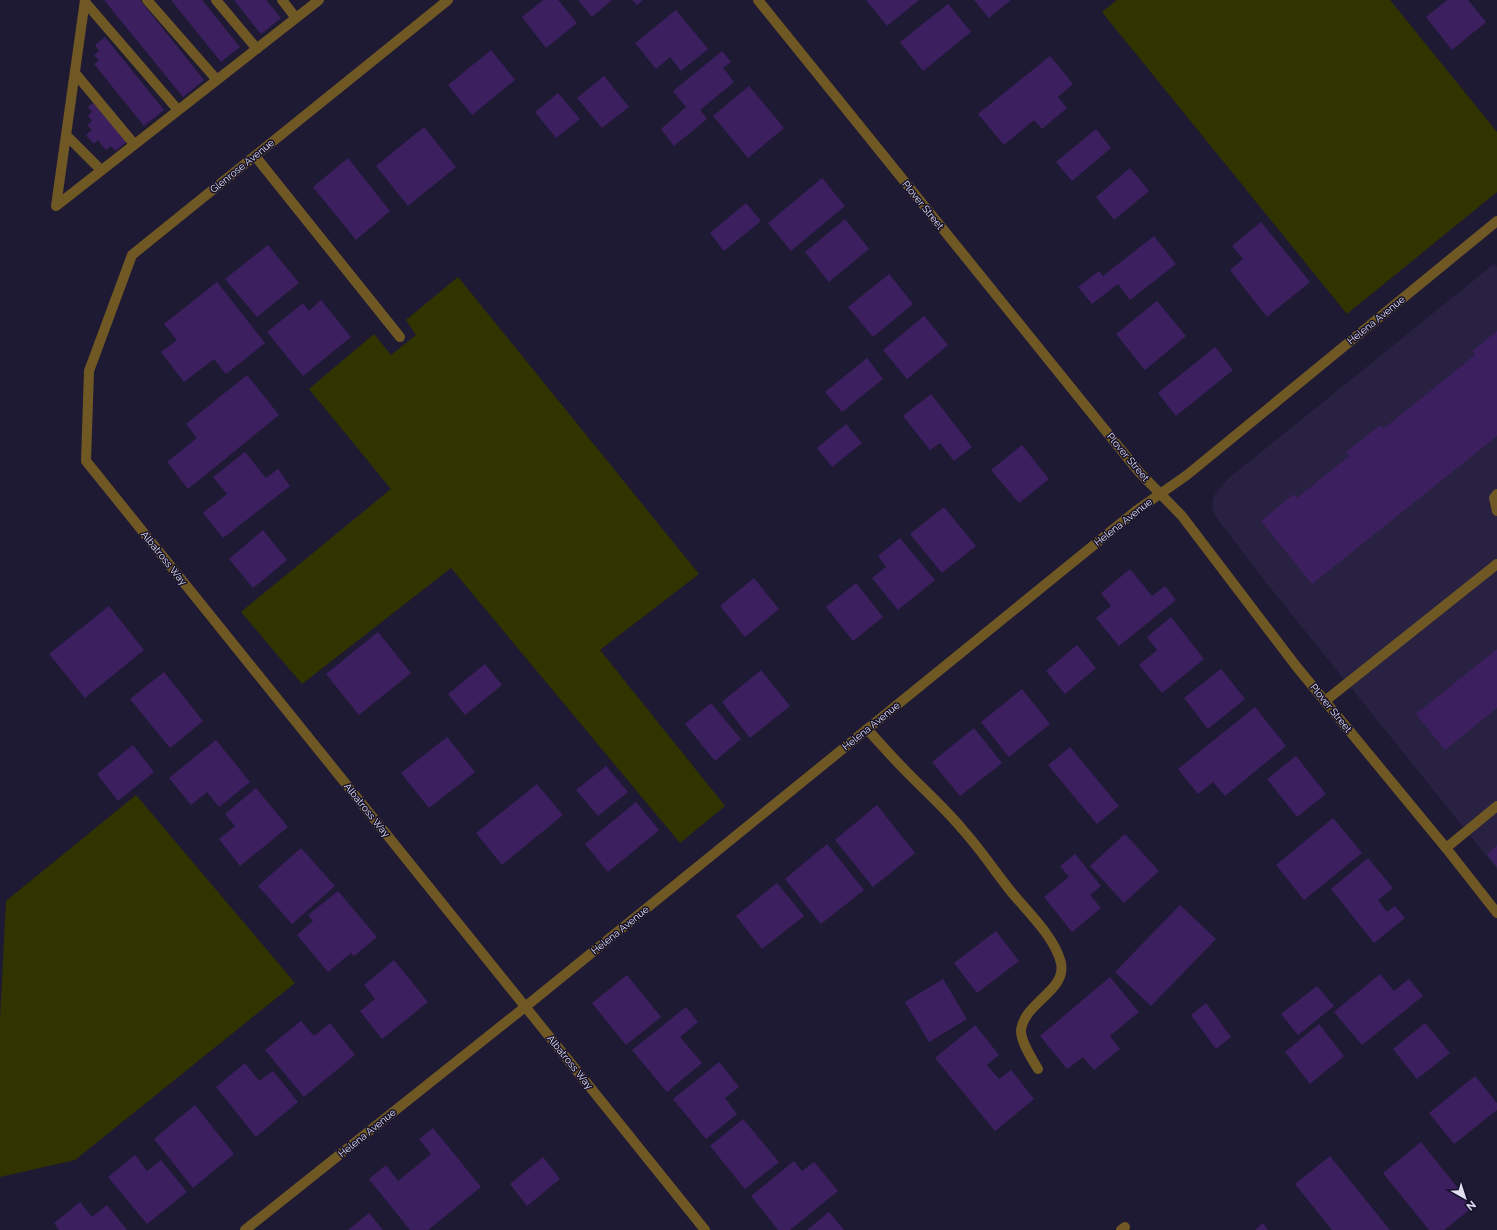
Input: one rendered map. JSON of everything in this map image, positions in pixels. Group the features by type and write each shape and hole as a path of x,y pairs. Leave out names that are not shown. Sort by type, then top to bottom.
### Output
{"street":[{"path":"147,0 217,80"},
{"path":"216,0 257,49"},
{"path":"282,0 296,18"},
{"path":"85,1 56,206 319,0"},
{"name":"Plover Street","path":"758,0 1139,472 1182,516 1296,666 1446,848 1497,913"},
{"path":"85,1 178,110"},
{"name":"Glenrose Avenue","path":"89,371 132,255 445,1"},
{"path":"75,73 134,144"},
{"path":"66,134 101,170"},
{"path":"255,156 400,337"},
{"name":"Helena Avenue","path":"245,1230 525,1006 1137,510 1187,475 1497,221"},
{"name":"Albatross Way","path":"89,371 86,461 705,1230"},
{"path":"1497,494 1494,498 1497,511"},
{"path":"1325,701 1497,564"},
{"path":"867,729 902,768 940,803 1053,943 1061,964 1060,978 1050,991 1026,1015 1021,1032 1026,1048 1038,1069"},
{"path":"1446,848 1497,806"}],"shaded area":[{"path":"1117,0 1390,0 1497,132 1497,192 1347,314 1102,12"},
{"path":"1494,264 1497,267 1497,869 1265,581 1216,517 1212,504 1214,496 1229,478"},
{"path":"458,277 699,574 600,650 725,806 680,843 451,568 302,684 241,612 391,489 309,389 374,334 391,355 416,335 406,320"},
{"path":"136,795 295,983 75,1160 0,1177 0,1021 6,901"}],"building":[{"path":"104,0 140,0 204,80 183,97"},
{"path":"171,0 202,0 240,47 221,62"},
{"path":"234,0 266,0 281,18 261,34"},
{"path":"543,0 558,0 577,23 546,48 522,17"},
{"path":"578,0 612,0 592,17"},
{"path":"632,0 643,0 637,5"},
{"path":"866,0 919,0 887,26"},
{"path":"974,0 1011,0 989,18"},
{"path":"1447,0 1468,0 1486,22 1452,50 1426,17"},
{"path":"948,4 971,32 923,71 900,42"},
{"path":"676,10 708,49 681,71 670,57 656,69 635,43"},
{"path":"105,37 164,110 144,126 94,64 99,60 94,55 99,51 95,45"},
{"path":"491,50 515,80 472,115 448,85"},
{"path":"722,51 731,62 723,68 734,82 700,110 707,119 674,146 661,129 686,107 673,91"},
{"path":"1050,56 1073,84 1058,97 1067,108 1042,129 1034,120 1004,145 978,114"},
{"path":"604,76 629,107 602,128 577,98"},
{"path":"749,86 784,128 748,158 713,116"},
{"path":"558,93 580,119 556,138 535,112"},
{"path":"95,101 128,141 115,151 111,146 106,150 98,140 94,144 86,135 92,130 87,125 92,121 88,116 92,112 88,107"},
{"path":"424,127 456,167 408,206 376,166"},
{"path":"1096,129 1111,148 1072,181 1056,162"},
{"path":"348,158 390,211 356,240 313,187"},
{"path":"1130,168 1149,191 1114,220 1096,197"},
{"path":"822,178 845,206 791,251 768,223"},
{"path":"746,203 761,221 724,251 710,233"},
{"path":"845,219 869,249 829,282 805,252"},
{"path":"1261,222 1310,282 1267,317 1230,270 1243,259 1232,246"},
{"path":"1154,236 1176,264 1130,300 1118,284 1092,304 1078,287 1099,271 1103,276"},
{"path":"268,245 299,283 257,317 225,279"},
{"path":"889,274 913,304 873,337 848,307"},
{"path":"217,282 265,343 226,374 214,359 184,382 161,352 177,340 164,324"},
{"path":"321,300 351,337 303,376 267,332 303,303 309,311"},
{"path":"1157,301 1186,336 1145,370 1116,334"},
{"path":"924,316 948,345 907,379 883,350"},
{"path":"1497,331 1497,436 1312,584 1261,521 1294,494 1297,498 1349,456 1346,452 1380,425 1383,429 1475,355 1472,351"},
{"path":"1215,347 1233,370 1176,416 1158,393"},
{"path":"867,358 883,379 842,412 825,392"},
{"path":"247,375 279,415 188,489 167,462 197,438 186,424"},
{"path":"931,394 972,447 954,461 940,443 930,450 903,416"},
{"path":"846,424 862,443 832,467 817,448"},
{"path":"1022,445 1049,479 1019,503 991,470"},
{"path":"245,452 266,478 278,469 290,486 223,538 203,513 227,494 213,477"},
{"path":"944,507 976,546 942,573 910,534"},
{"path":"263,530 287,560 253,588 229,559"},
{"path":"900,538 935,580 898,610 872,578 886,567 878,556"},
{"path":"1130,569 1152,596 1165,586 1176,600 1119,646 1096,618 1111,606 1101,593"},
{"path":"754,578 779,609 745,637 720,606"},
{"path":"856,583 883,617 853,641 826,607"},
{"path":"109,606 144,650 85,698 49,654"},
{"path":"1171,617 1204,659 1162,693 1139,665 1157,650 1147,637"},
{"path":"378,632 411,673 359,715 326,674"},
{"path":"1077,645 1096,668 1065,694 1046,671"},
{"path":"1497,649 1497,708 1445,750 1416,714"},
{"path":"485,664 502,685 465,715 448,694"},
{"path":"1221,669 1245,699 1208,729 1184,698"},
{"path":"761,670 790,706 750,738 722,702"},
{"path":"164,672 203,721 170,748 130,699"},
{"path":"1022,689 1050,724 1009,757 981,722"},
{"path":"711,703 741,739 715,761 685,724"},
{"path":"1255,707 1286,746 1225,796 1213,782 1198,794 1178,769"},
{"path":"974,728 1002,763 960,796 932,762"},
{"path":"447,737 475,772 429,808 401,773"},
{"path":"216,740 250,782 219,807 207,792 191,805 169,778"},
{"path":"133,745 154,772 118,801 97,774"},
{"path":"1070,747 1119,806 1097,824 1048,765"},
{"path":"1296,756 1326,794 1297,817 1267,779"},
{"path":"606,766 628,792 598,816 576,790"},
{"path":"537,784 563,815 502,865 476,833"},
{"path":"256,788 288,827 240,866 219,839 235,826 225,814"},
{"path":"636,802 659,830 608,872 585,844"},
{"path":"877,805 915,853 873,887 835,840"},
{"path":"1333,818 1362,853 1304,900 1276,865"},
{"path":"1125,834 1159,871 1124,903 1090,866"},
{"path":"827,844 864,890 821,924 785,879"},
{"path":"1497,845 1497,867 1487,854"},
{"path":"301,848 335,886 292,924 258,886"},
{"path":"1075,854 1101,886 1090,895 1101,908 1072,932 1044,897 1069,877 1060,866"},
{"path":"1368,858 1393,888 1378,900 1387,912 1395,906 1405,918 1374,943 1331,889"},
{"path":"777,883 804,916 762,949 736,916"},
{"path":"338,891 377,937 354,956 351,953 328,972 297,935 313,921 308,915"},
{"path":"1180,905 1216,939 1151,1006 1115,972"},
{"path":"996,931 1019,961 977,993 954,963"},
{"path":"394,960 428,1002 382,1039 360,1011 375,999 364,985"},
{"path":"1380,974 1394,991 1409,979 1423,996 1362,1045 1334,1012"},
{"path":"627,975 661,1017 626,1045 592,1003"},
{"path":"1110,977 1139,1012 1110,1036 1120,1049 1094,1070 1083,1057 1067,1069 1040,1036"},
{"path":"943,979 967,1019 929,1042 905,1002"},
{"path":"1317,986 1334,1006 1298,1035 1281,1014"},
{"path":"1206,1003 1231,1037 1216,1049 1191,1015"},
{"path":"686,1007 698,1022 680,1037 702,1063 667,1092 632,1050"},
{"path":"301,1021 314,1036 330,1023 355,1055 304,1097 265,1050"},
{"path":"1425,1023 1450,1053 1417,1079 1393,1049"},
{"path":"1319,1024 1344,1056 1310,1084 1285,1052"},
{"path":"975,1025 999,1055 987,1065 999,1079 1011,1070 1034,1099 995,1131 935,1058"},
{"path":"719,1062 739,1087 725,1098 737,1114 706,1139 673,1099"},
{"path":"245,1063 259,1081 273,1071 298,1102 256,1137 216,1087"},
{"path":"1475,1076 1497,1103 1497,1110 1454,1144 1429,1113"},
{"path":"195,1105 234,1154 193,1188 154,1139"},
{"path":"743,1119 779,1162 745,1189 710,1146"},
{"path":"433,1128 481,1187 428,1230 410,1230 369,1179 386,1165 398,1181 431,1154 419,1139"},
{"path":"1421,1142 1473,1207 1444,1230 1429,1230 1383,1173"},
{"path":"135,1155 147,1171 161,1160 187,1192 147,1224 108,1177"},
{"path":"1330,1156 1390,1230 1332,1230 1295,1184"},
{"path":"543,1157 560,1179 527,1206 510,1184"},
{"path":"794,1161 802,1171 814,1162 838,1191 790,1230 778,1230 751,1196"},
{"path":"80,1202 92,1217 107,1205 127,1230 59,1230 54,1223"},
{"path":"829,1212 844,1230 807,1230"},
{"path":"369,1213 383,1230 348,1230"},
{"path":"1263,1223 1268,1230 1255,1230"}]}
